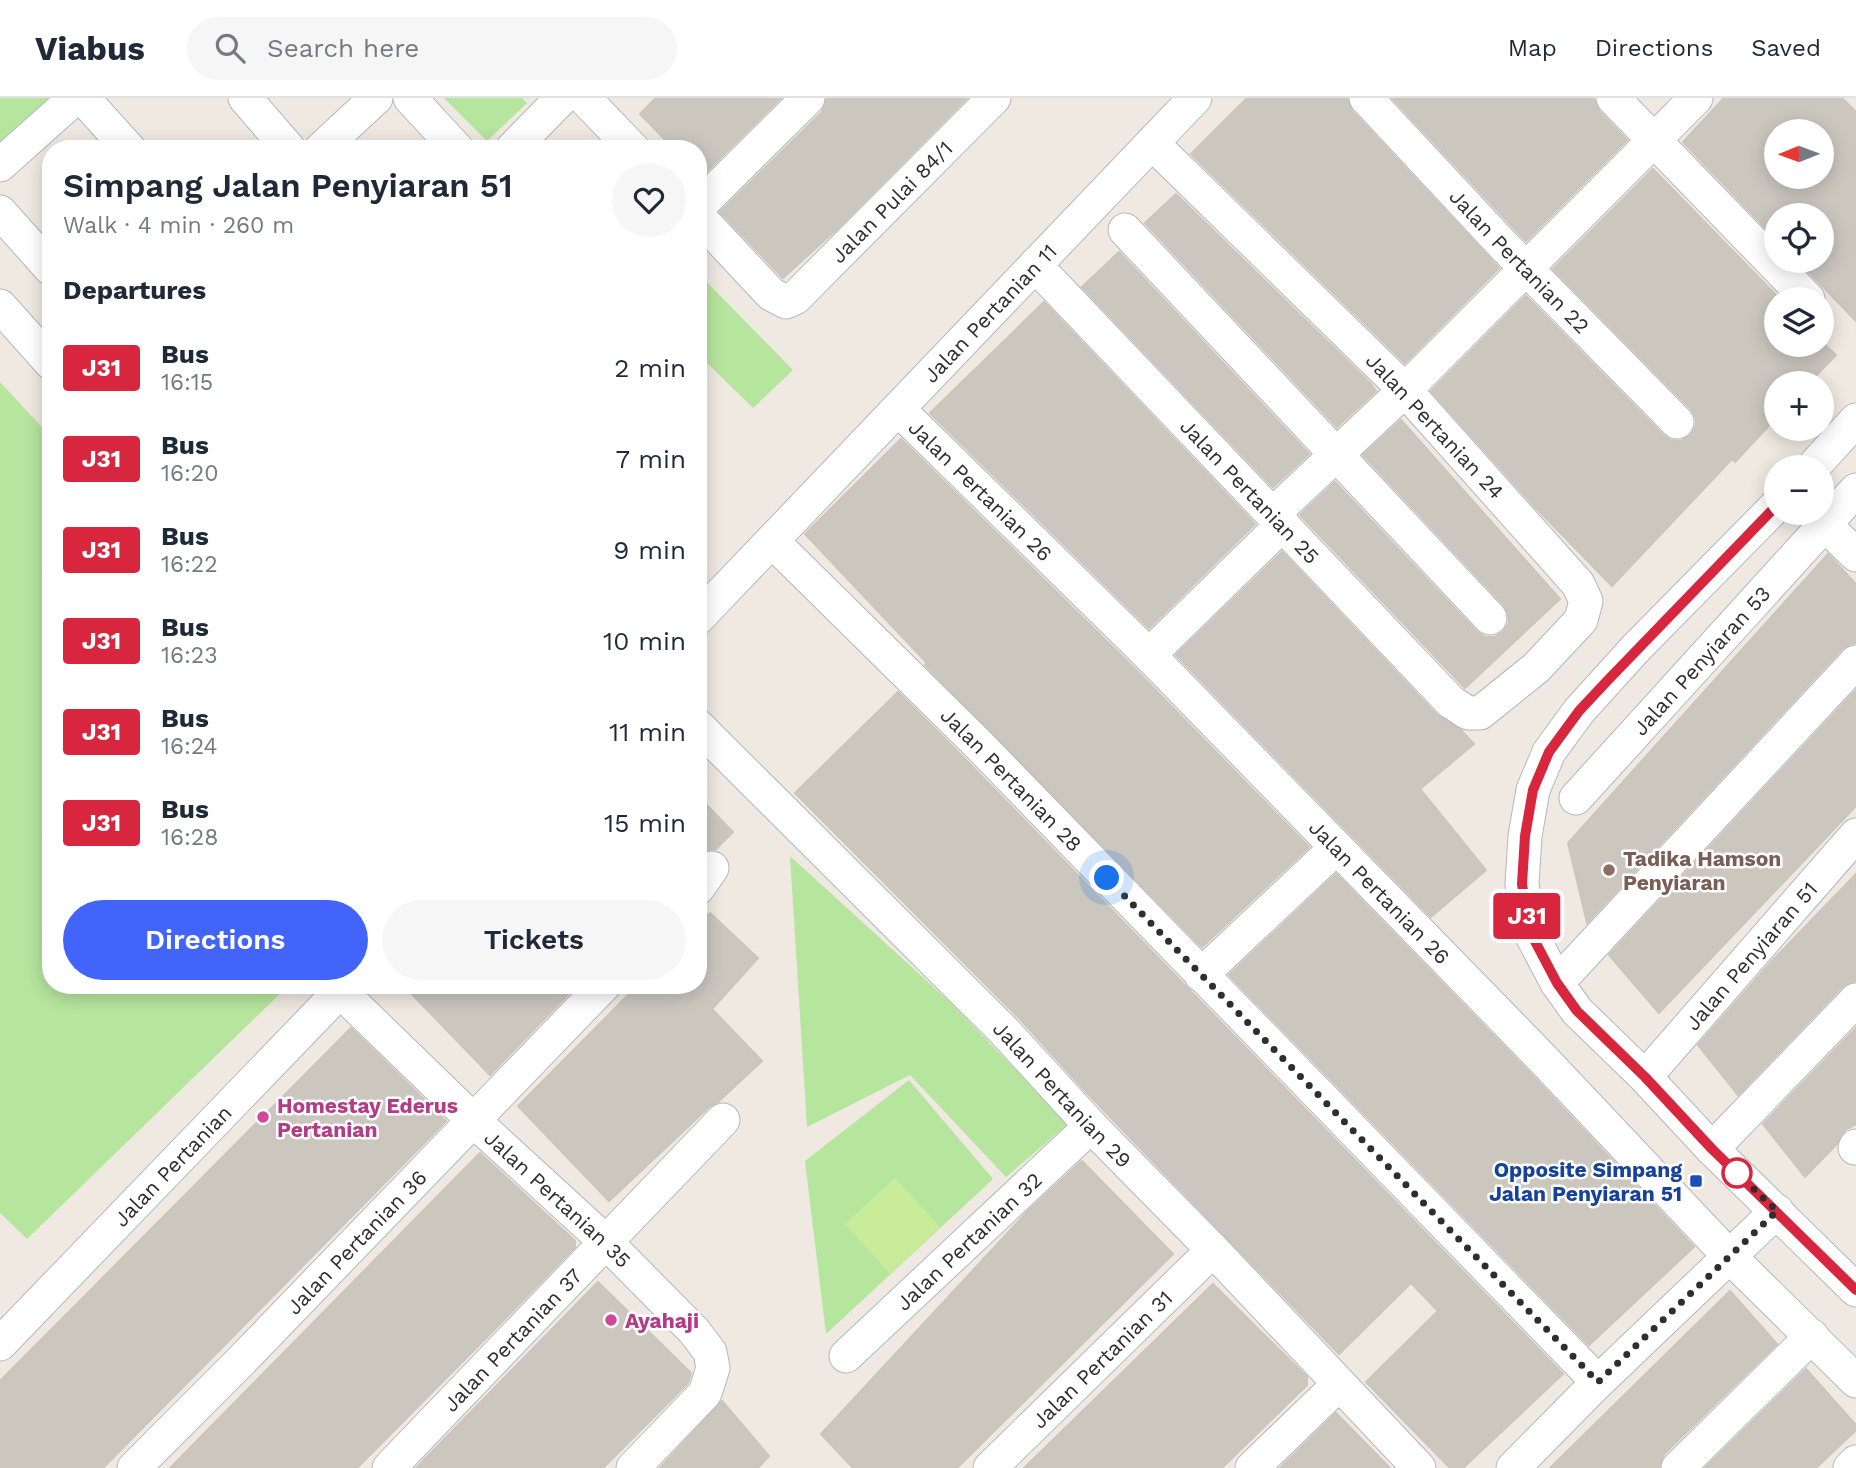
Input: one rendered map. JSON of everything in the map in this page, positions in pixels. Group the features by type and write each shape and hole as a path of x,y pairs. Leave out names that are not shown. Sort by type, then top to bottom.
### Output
{"street":[{"path":"0,165 75,98"},
{"path":"83,98 121,140"},
{"path":"245,98 281,140"},
{"path":"331,140 376,98"},
{"path":"410,98 449,140"},
{"path":"521,140 562,98"},
{"path":"707,198 808,98"},
{"name":"Jalan Pulai 84/1","path":"707,226 771,294 786,302 795,298 994,98"},
{"name":"Jalan Pertanian 11","path":"707,609 1195,98"},
{"name":"Jalan Pertanian 22","path":"1366,98 1677,422"},
{"path":"1613,98 1796,287"},
{"path":"1149,655 1338,454 1696,98"},
{"path":"596,102 626,140"},
{"name":"Jalan Pertanian 24","path":"1152,143 1405,390 1578,584 1586,601 1581,620 1536,668 1480,713 1468,713"},
{"path":"0,212 42,259"},
{"path":"1125,230 1490,618"},
{"name":"Jalan Pertanian 25","path":"1035,265 1451,702 1468,713"},
{"path":"0,306 42,353"},
{"name":"Jalan Pertanian 26","path":"898,409 1149,655 1542,1058 1729,1256 1856,1381"},
{"path":"1824,455 1856,420"},
{"name":"Jalan Penyiaran 53","path":"1834,508 1856,490"},
{"path":"1764,518 1579,711 1549,752 1533,790 1525,836 1522,884 1529,930 1557,983 1577,1011 1645,1077 1712,1149 1856,1290"},
{"name":"Jalan Penyiaran 53","path":"1576,798 1815,525"},
{"path":"1826,525 1856,555"},
{"name":"Jalan Pertanian 28","path":"772,541 977,743 1598,1382"},
{"path":"1557,983 1856,662"},
{"name":"Jalan Pertanian 29","path":"707,735 1005,1032 1091,1126 1213,1250 1419,1468"},
{"name":"Jalan Penyiaran 51","path":"1645,1077 1856,835"},
{"path":"1201,975 1336,848"},
{"name":"Jalan Pertanian","path":"0,1344 337,994"},
{"name":"Jalan Pertanian 35","path":"349,994 473,1120 606,1242 694,1331 710,1352 713,1368 705,1393 633,1468"},
{"name":"Jalan Pertanian 36","path":"134,1468 595,994"},
{"path":"1712,1149 1856,1000"},
{"name":"Jalan Pertanian 37","path":"389,1468 723,1120"},
{"name":"Jalan Pertanian 32","path":"846,1356 1091,1126"},
{"path":"1513,1468 1598,1382 1777,1211"},
{"name":"Jalan Pertanian 31","path":"993,1467 1213,1250"},
{"path":"1678,1468 1812,1336"},
{"path":"1252,1468 1339,1384"},
{"path":"1850,1468 1856,1462"}],"green space":[{"path":"0,98 64,98 0,155"},
{"path":"444,98 522,98 527,103 486,140"},
{"path":"707,282 793,370 753,408 707,363"},
{"path":"0,382 42,427 42,994 280,994 27,1239 0,1213"},
{"path":"790,856 951,1003 1068,1124 1006,1177 910,1075 807,1127"},
{"path":"909,1080 993,1179 826,1334 805,1161"},
{"path":"895,1178 940,1227 890,1274 845,1224"}],"building":[{"path":"656,98 781,98 707,171 707,140 665,140 640,114"},
{"path":"827,98 967,98 838,228 783,278 720,212 822,112"},
{"path":"1247,98 1347,98 1352,111 1499,268 1405,363 1191,154"},
{"path":"1392,98 1594,98 1599,111 1627,140 1526,241"},
{"path":"1724,98 1842,98 1856,112 1856,321 1834,298 1834,287 1823,287 1810,273 1834,273 1834,203 1764,203 1764,226 1683,142"},
{"path":"1653,169 1768,287 1764,287 1764,357 1836,355 1821,371 1764,371 1764,431 1735,462 1732,459 1612,586 1535,507 1431,391 1526,296 1663,435 1671,440 1681,441 1691,435 1696,426 1696,418 1691,409 1553,269"},
{"path":"1176,194 1376,391 1337,427 1145,223"},
{"path":"1119,252 1309,454 1273,487 1082,287"},
{"path":"1044,302 1255,524 1149,628 930,413"},
{"path":"1401,420 1560,599 1465,688 1300,515 1335,482 1476,631 1485,637 1494,637 1503,632 1509,623 1504,605 1363,455"},
{"path":"901,439 1135,669 1309,847 1202,947 925,665 927,663 805,534"},
{"path":"1282,552 1437,715 1461,730 1474,744 1420,789 1486,870 1431,917 1176,655"},
{"path":"1828,554 1856,584 1856,643 1842,649 1587,923 1568,843"},
{"path":"1856,690 1856,806 1659,1013 1609,955"},
{"path":"898,692 1563,1374 1463,1468 1450,1468 1366,1382 1438,1311 1411,1283 1339,1354 1087,1093 1019,1018 795,793"},
{"path":"707,805 733,832 716,849 707,850"},
{"path":"1336,874 1528,1071 1694,1247 1589,1345 1229,975"},
{"path":"1856,874 1856,981 1842,987 1738,1095 1698,1045 1771,962"},
{"path":"710,913 758,958 712,1009 762,1061 609,1201 518,1106 629,994 707,994 707,916"},
{"path":"412,994 568,994 490,1075"},
{"path":"351,1028 446,1121 103,1468 0,1468 0,1381"},
{"path":"1856,1028 1856,1124 1845,1130 1837,1144 1805,1177 1763,1124"},
{"path":"480,1153 575,1241 575,1247 497,1327 357,1468 170,1468"},
{"path":"1082,1161 1173,1254 957,1468 853,1468 821,1434 1027,1212"},
{"path":"598,1282 691,1373 688,1383 603,1468 416,1468"},
{"path":"1213,1284 1307,1377 1307,1385 1222,1468 1024,1468"},
{"path":"1730,1291 1777,1344 1664,1454 1659,1468 1550,1468"},
{"path":"1806,1369 1856,1425 1856,1430 1816,1468 1705,1468"},
{"path":"722,1401 769,1456 758,1468 660,1468"},
{"path":"1336,1413 1390,1468 1280,1468"}],"bus line":[{"name":"J31","path":"1764,518 1636,649 1579,711 1549,752 1533,790 1525,836 1522,884 1529,930 1557,983 1577,1011 1645,1077 1712,1149 1856,1290"}],"place":[{"name":"Tadika Hamson Penyiaran","path":"1609,870"},
{"name":"Homestay Ederus Pertanian","path":"263,1117"},
{"name":"Opposite Simpang Jalan Penyiaran 51","path":"1696,1181"},
{"name":"Ayahaji","path":"611,1320"}],"route":[{"path":"1107,878 1598,1382 1777,1211 1737,1173"}]}
